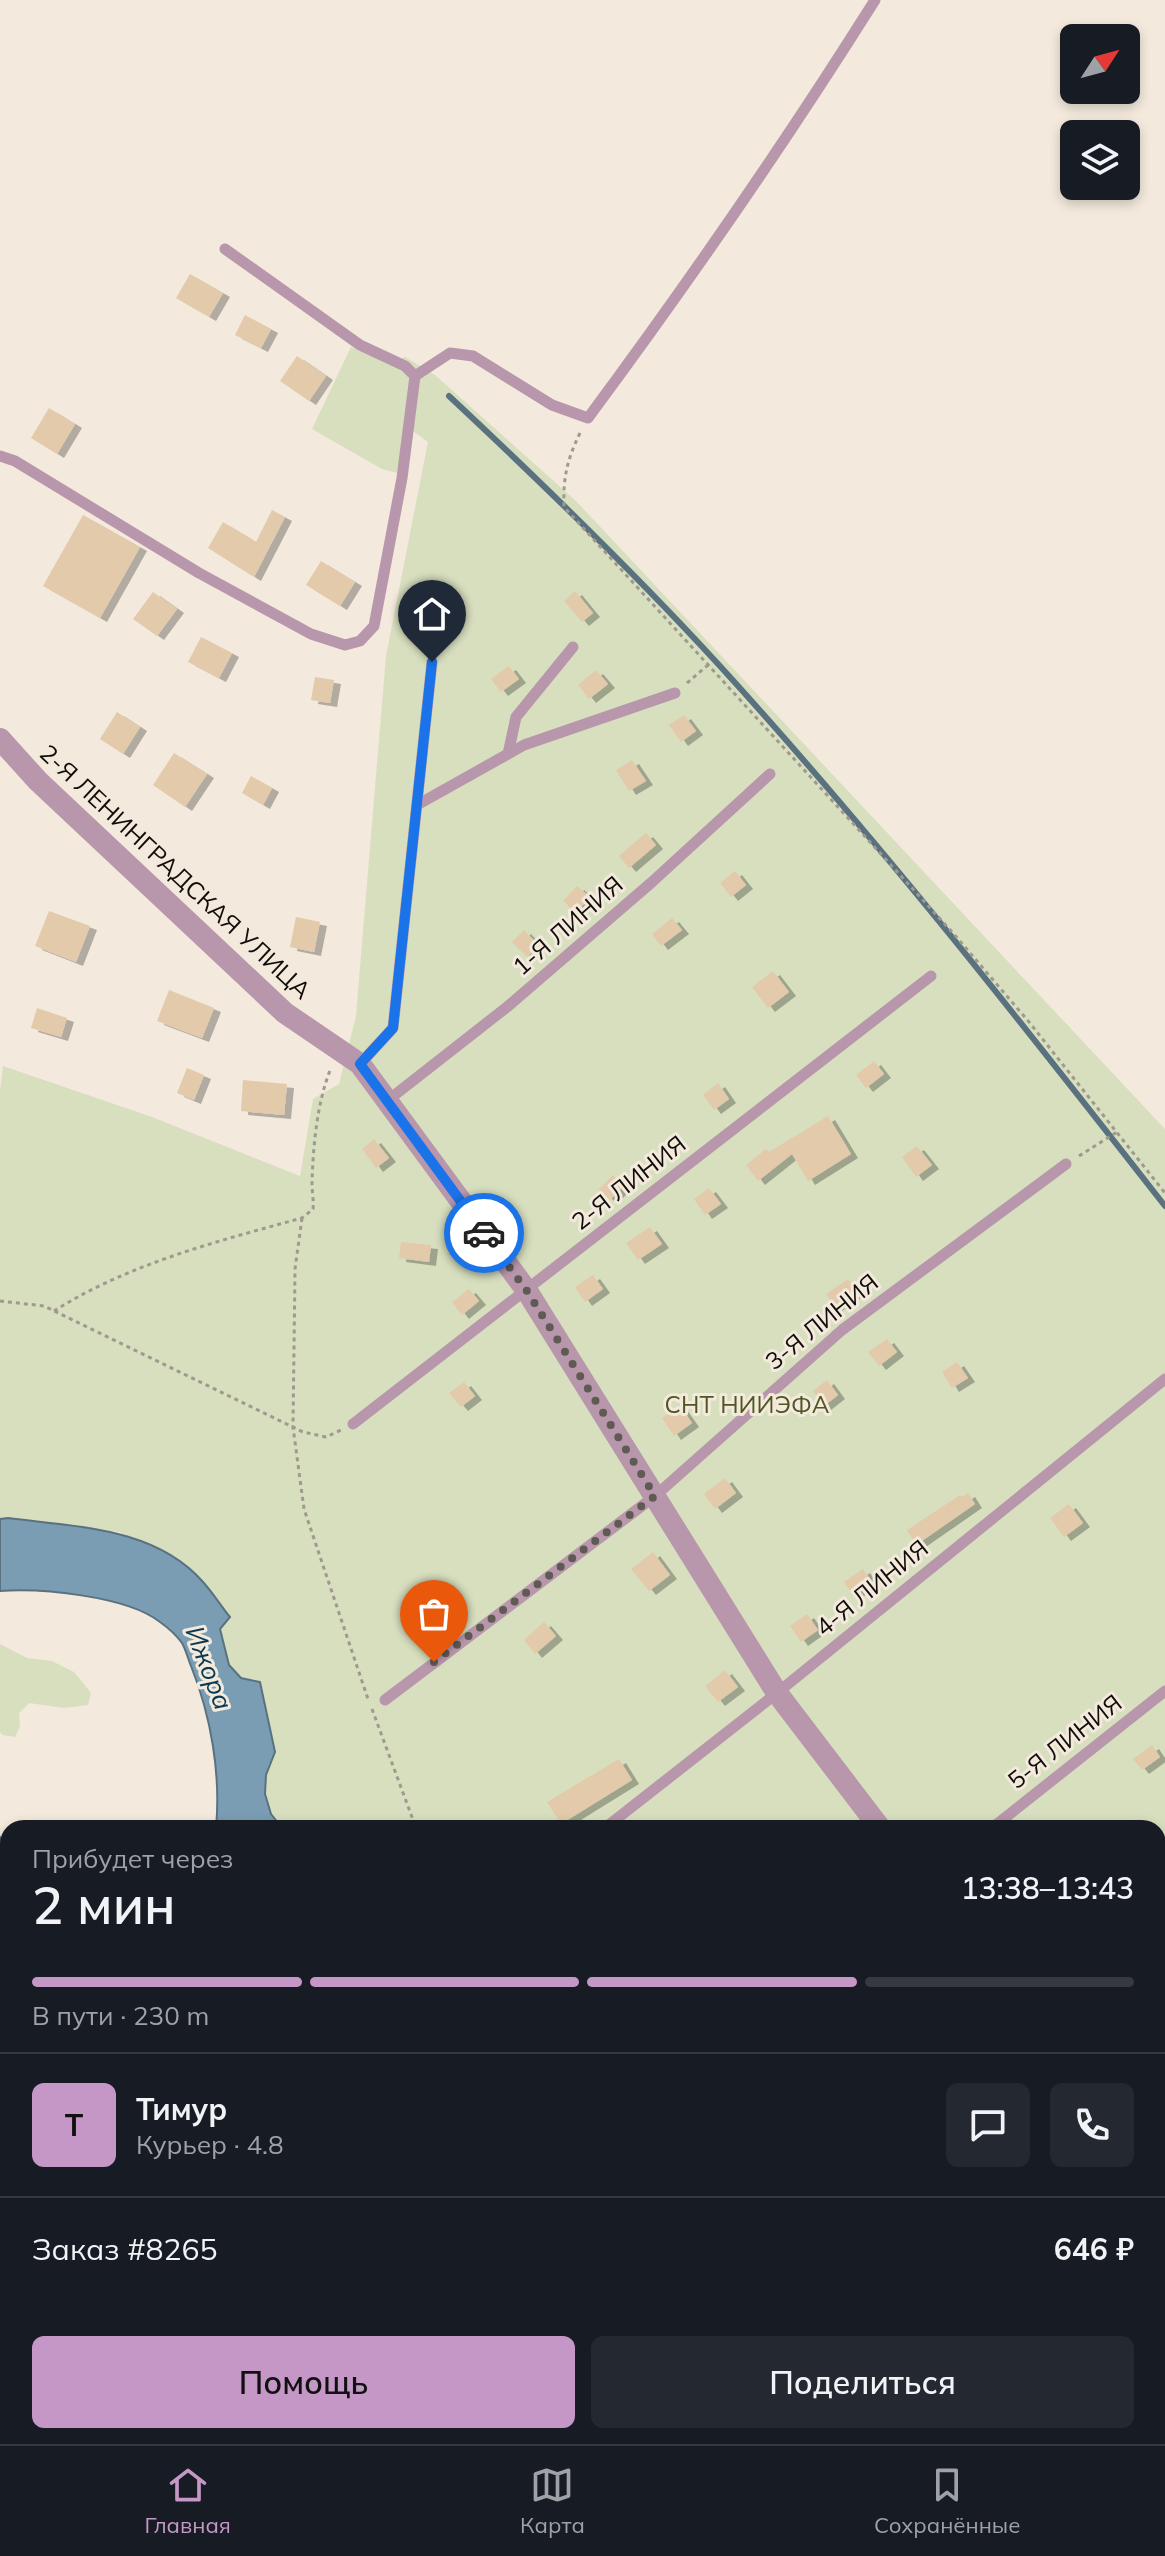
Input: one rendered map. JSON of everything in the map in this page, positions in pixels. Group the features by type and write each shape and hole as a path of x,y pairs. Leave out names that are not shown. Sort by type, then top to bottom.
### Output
{"street":[{"name":"2-Я ЛЕНИНГРАДСКАЯ УЛИЦА","path":"0,739 38,781 285,1013 360,1064"},
{"path":"360,1064 527,1291 777,1693 874,1820"}],"lane":[{"path":"0,456 15,461 199,573 311,634 345,645 360,641 374,626 402,478 415,376 450,353 473,356 552,405 588,418 644,343 875,0"},
{"path":"225,249 360,345 405,366 415,376"},
{"path":"508,754 516,717 573,647"},
{"path":"360,1064 393,1028 432,662"},
{"path":"417,805 524,745 675,693"},
{"name":"1-Я ЛИНИЯ","path":"387,1101 507,1007 652,882 770,774"},
{"name":"2-Я ЛИНИЯ","path":"353,1424 931,976"},
{"name":"3-Я ЛИНИЯ","path":"385,1700 655,1496 842,1330 1066,1164"},
{"name":"4-Я ЛИНИЯ","path":"615,1820 1165,1379"},
{"name":"5-Я ЛИНИЯ","path":"1002,1820 1165,1691"}],"path":[{"path":"588,418 563,478 564,507 953,933 1029,1022 1165,1193"},
{"path":"675,693 708,665"},
{"path":"54,1311 139,1268 302,1218 313,1209 312,1186 324,1085 338,1050"},
{"path":"1066,1164 1117,1132"},
{"path":"302,1218 295,1269 293,1427 304,1509 381,1739 413,1820"},
{"path":"0,1301 44,1306 303,1432 326,1437 353,1424"}],"green space":[{"name":"СНТ НИИЭФА","path":"351,347 392,365 405,357 435,375 576,501 1165,1129 1165,1820 276,1820 265,1794 266,1775 275,1752 260,1682 241,1678 229,1664 220,1629 120,1532 0,1519 0,1091 3,1066 152,1117 300,1176 313,1099 339,1084 356,1016 386,656 428,442 406,426 397,473 382,469 312,429"},
{"path":"0,1644 27,1658 52,1661 74,1672 91,1693 88,1705 64,1708 29,1703 19,1713 20,1726 15,1737 3,1735 0,1732"}],"water":[{"name":"Ижора","path":"0,1519 86,1528 138,1540 184,1564 203,1582 230,1617 220,1629 229,1665 241,1678 260,1682 275,1752 266,1775 265,1794 276,1820 216,1820 213,1746 198,1685 177,1637 145,1613 106,1600 38,1591 0,1591"}],"building":[{"path":"190,274 223,293 209,317 176,298"},
{"path":"245,315 271,329 261,348 235,335"},
{"path":"297,356 326,376 309,401 280,381"},
{"path":"49,408 75,424 57,454 31,438"},
{"path":"272,510 285,517 254,577 208,548 223,522 256,542"},
{"path":"83,515 140,547 100,618 43,586"},
{"path":"321,561 355,582 340,606 306,585"},
{"path":"575,591 593,613 582,622 564,601"},
{"path":"153,592 177,609 157,636 133,619"},
{"path":"201,637 232,653 219,678 188,662"},
{"path":"509,666 519,679 501,692 491,679"},
{"path":"596,670 608,684 589,699 578,685"},
{"path":"315,677 334,680 330,703 311,700"},
{"path":"117,712 140,727 123,754 100,739"},
{"path":"684,715 696,731 681,742 669,725"},
{"path":"174,753 207,774 185,807 153,785"},
{"path":"632,760 646,781 629,791 616,770"},
{"path":"251,776 272,788 263,805 242,793"},
{"path":"646,833 656,845 629,868 619,856"},
{"path":"735,871 746,885 731,897 720,883"},
{"path":"577,886 590,897 576,913 563,901"},
{"path":"49,911 90,926 76,962 35,946"},
{"path":"296,917 320,922 314,952 290,947"},
{"path":"672,918 682,930 661,946 652,934"},
{"path":"524,930 539,946 527,957 512,942"},
{"path":"773,971 789,992 768,1008 752,987"},
{"path":"169,990 214,1008 202,1038 157,1021"},
{"path":"37,1008 67,1018 61,1037 31,1028"},
{"path":"874,1061 884,1074 866,1088 856,1075"},
{"path":"187,1068 204,1075 194,1100 177,1093"},
{"path":"243,1080 287,1084 284,1115 241,1111"},
{"path":"718,1083 729,1099 714,1110 703,1095"},
{"path":"828,1116 851,1154 808,1181 792,1154 758,1181 746,1165 766,1149 769,1152"},
{"path":"374,1139 389,1158 376,1168 362,1149"},
{"path":"917,1146 932,1165 916,1177 902,1157"},
{"path":"613,1175 624,1186 610,1200 599,1189"},
{"path":"709,1188 721,1204 705,1215 694,1199"},
{"path":"650,1227 662,1244 638,1260 626,1243"},
{"path":"401,1242 431,1245 429,1262 399,1258"},
{"path":"593,1275 603,1289 585,1302 575,1287"},
{"path":"848,1279 857,1292 835,1307 826,1294"},
{"path":"469,1289 479,1301 462,1315 452,1302"},
{"path":"887,1339 897,1352 879,1366 868,1352"},
{"path":"957,1362 968,1378 952,1388 942,1372"},
{"path":"827,1380 838,1395 824,1406 813,1391"},
{"path":"464,1382 475,1396 461,1407 449,1393"},
{"path":"680,1406 692,1423 674,1436 662,1418"},
{"path":"725,1478 736,1493 715,1509 704,1494"},
{"path":"968,1493 975,1504 916,1545 907,1530 960,1495 962,1497"},
{"path":"1069,1504 1083,1523 1064,1537 1050,1518"},
{"path":"653,1552 670,1575 649,1591 631,1569"},
{"path":"863,1569 872,1582 853,1595 844,1582"},
{"path":"445,1603 454,1620 433,1632 424,1615"},
{"path":"807,1614 818,1630 801,1642 790,1626"},
{"path":"544,1622 556,1636 535,1654 524,1640"},
{"path":"725,1670 738,1687 718,1702 705,1686"},
{"path":"1152,1745 1160,1757 1142,1770 1133,1759"},
{"path":"619,1759 632,1780 567,1820 558,1820 547,1802"}],"waterway":[{"path":"449,396 687,630 778,730 947,931 1165,1206"}],"way so far":[{"path":"434,1662 655,1496 527,1291 484,1233"}],"route":[{"path":"432,662 393,1028 360,1064 484,1233"}]}
